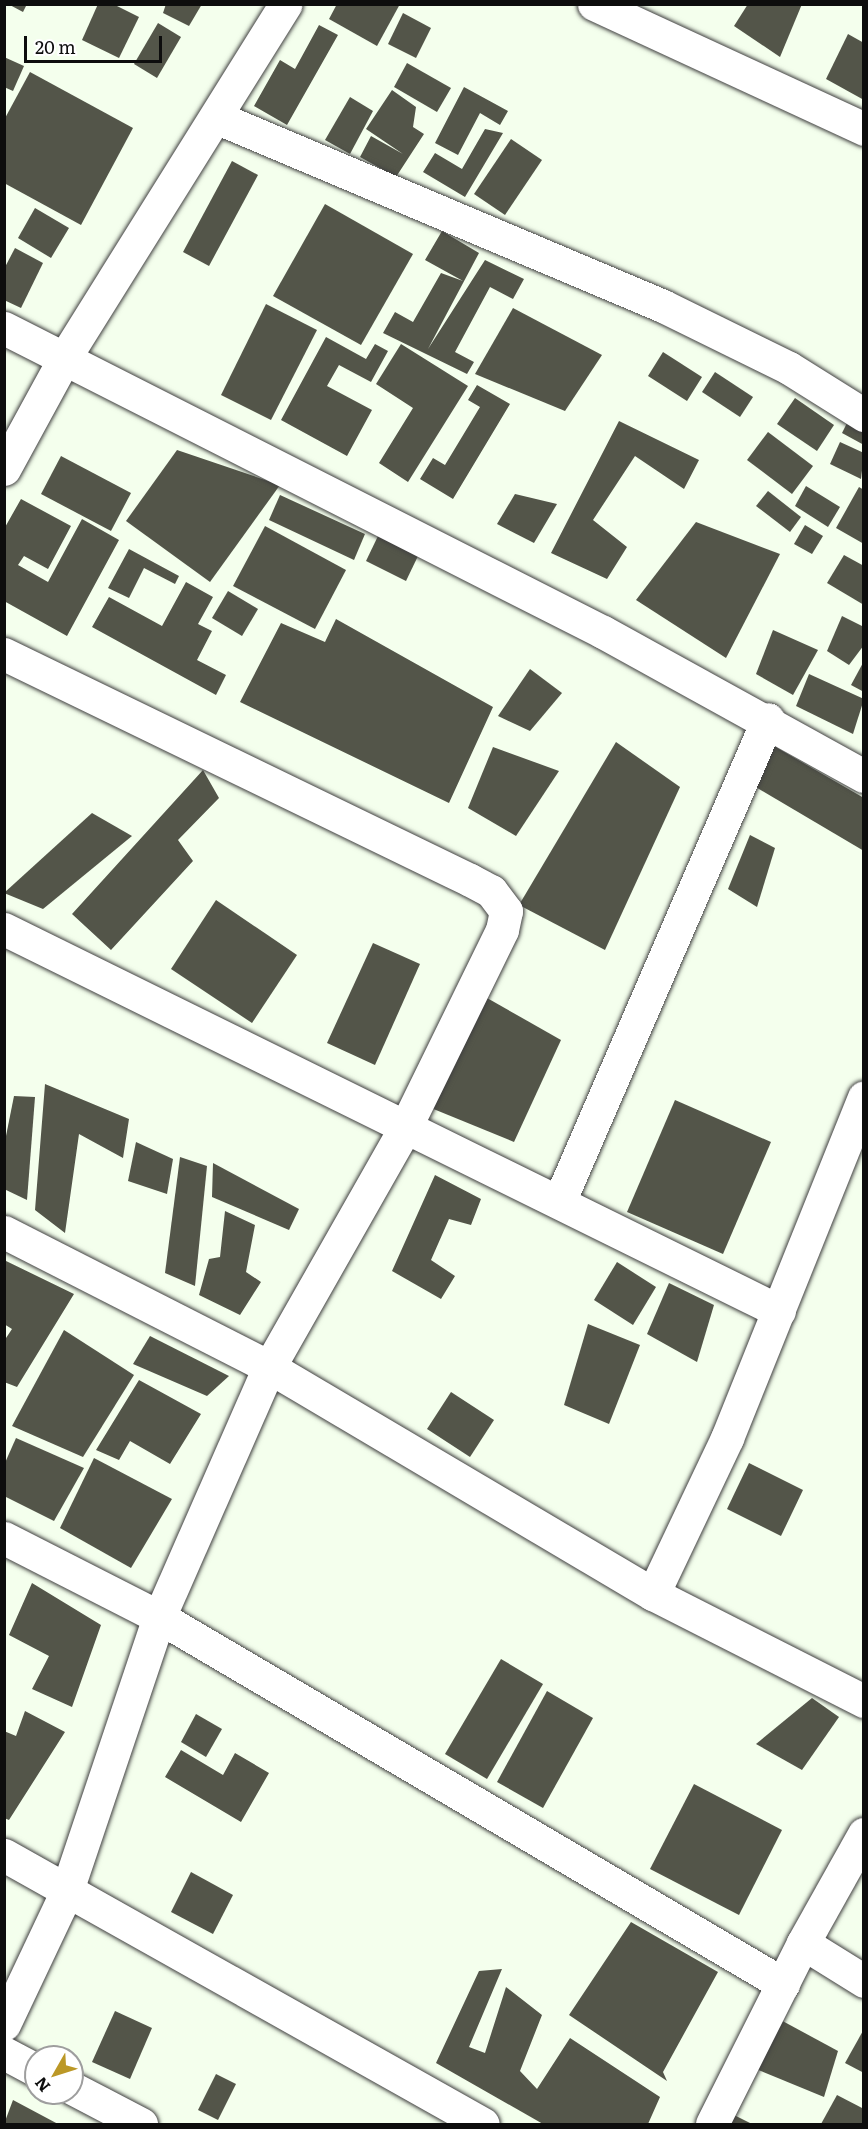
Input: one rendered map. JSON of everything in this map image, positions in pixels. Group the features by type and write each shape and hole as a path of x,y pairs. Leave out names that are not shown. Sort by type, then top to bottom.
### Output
{"street":[{"path":"4,469 66,357 218,117 286,4"},
{"path":"594,4 864,129"},
{"path":"218,117 663,306 789,368 864,416"},
{"path":"4,328 66,357 768,719 864,776"},
{"path":"4,654 491,891 506,911 502,930 405,1128 269,1367 159,1617 67,1891 4,2024"},
{"path":"559,1203 768,719"},
{"path":"4,929 778,1311"},
{"path":"653,1594 778,1311 854,1158 864,1098"},
{"path":"4,1232 269,1367 653,1594 864,1701"},
{"path":"4,1538 159,1617 783,1984"},
{"path":"712,2124 803,1943 864,1834"},
{"path":"4,1855 483,2124"},
{"path":"803,1943 864,1981"},
{"path":"4,2053 24,2064"},
{"path":"84,2094 141,2124"}],"building":[{"path":"8,4 27,4 23,12"},
{"path":"98,4 113,4 139,17 119,58 82,40"},
{"path":"166,4 202,4 189,26 163,13"},
{"path":"337,4 400,4 377,46 329,19"},
{"path":"748,4 802,4 780,57 734,26"},
{"path":"403,13 431,28 416,58 388,44"},
{"path":"158,23 181,37 157,78 134,64"},
{"path":"319,25 338,35 287,125 254,106 280,60 295,69"},
{"path":"848,34 864,43 864,100 826,79"},
{"path":"4,57 24,66 13,91 4,87"},
{"path":"407,63 451,88 437,112 394,87"},
{"path":"30,72 133,128 81,225 4,183 4,120"},
{"path":"464,87 508,111 500,125 480,113 458,155 435,143"},
{"path":"392,90 416,107 413,127 424,134 396,177 360,157 371,136 403,154 366,129"},
{"path":"350,97 373,111 350,154 325,140"},
{"path":"485,129 503,133 465,197 423,172 435,153 462,169"},
{"path":"511,139 542,160 505,215 474,194"},
{"path":"232,161 258,175 209,266 183,252"},
{"path":"325,204 413,254 361,345 273,296"},
{"path":"35,208 69,228 51,258 18,238"},
{"path":"442,231 479,253 428,349 485,260 524,279 513,299 490,287 455,352 474,362 467,374 383,333 395,312 413,322 441,273 463,281 425,260"},
{"path":"15,248 43,263 21,308 4,300 4,269"},
{"path":"266,304 317,330 271,420 221,395"},
{"path":"513,308 602,355 565,411 475,374"},
{"path":"326,337 366,359 375,344 388,351 371,382 339,365 327,386 372,410 347,456 281,420"},
{"path":"401,344 468,386 408,482 379,463 413,408 376,384"},
{"path":"663,352 702,377 687,401 648,376"},
{"path":"715,372 753,397 740,417 702,392"},
{"path":"477,385 510,404 453,499 420,479 433,458 445,465 480,407 468,400"},
{"path":"795,398 834,425 817,451 777,424"},
{"path":"849,419 864,426 864,445 842,433"},
{"path":"619,421 699,460 684,489 635,456 593,520 627,547 607,579 551,553"},
{"path":"768,432 813,466 792,494 747,460"},
{"path":"840,442 864,453 861,479 830,464"},
{"path":"177,450 280,485 210,582 126,521"},
{"path":"61,456 131,493 111,531 41,494"},
{"path":"806,486 840,507 828,527 795,506"},
{"path":"859,487 864,490 864,544 836,528"},
{"path":"768,491 801,517 790,532 756,506"},
{"path":"515,494 557,504 534,543 497,524"},
{"path":"280,495 365,534 354,560 269,520"},
{"path":"21,499 71,526 48,569 24,556 18,565 48,582 82,519 119,540 67,636 4,601 4,529"},
{"path":"696,522 780,554 726,658 636,600"},
{"path":"805,525 823,536 812,554 794,544"},
{"path":"265,526 346,570 315,629 233,586"},
{"path":"378,536 418,556 406,581 366,561"},
{"path":"129,549 179,576 175,584 144,568 129,598 108,588"},
{"path":"844,555 864,566 864,605 827,583"},
{"path":"186,582 213,597 198,624 212,631 197,660 226,675 216,695 92,627 109,597 162,626"},
{"path":"228,591 258,609 242,636 212,618"},
{"path":"842,616 864,627 864,645 849,665 827,651"},
{"path":"336,619 493,707 449,803 240,702 281,623 325,642"},
{"path":"773,630 818,650 793,695 756,674"},
{"path":"864,661 864,692 851,685"},
{"path":"530,669 562,693 530,731 498,716"},
{"path":"809,674 864,699 853,734 796,706"},
{"path":"616,742 680,787 605,950 519,905"},
{"path":"774,746 864,798 864,851 754,786"},
{"path":"493,747 559,771 516,836 468,808"},
{"path":"203,770 219,798 178,840 193,861 111,950 72,914"},
{"path":"92,813 132,836 43,909 4,893"},
{"path":"750,835 775,848 757,907 728,889"},
{"path":"216,900 297,955 252,1023 171,969"},
{"path":"373,943 420,964 375,1065 327,1043"},
{"path":"480,994 561,1040 514,1142 431,1108"},
{"path":"45,1084 129,1119 123,1158 79,1134 65,1233 35,1210"},
{"path":"14,1096 35,1097 27,1200 4,1189 4,1146"},
{"path":"675,1100 771,1142 723,1254 627,1212"},
{"path":"136,1142 173,1159 167,1194 128,1181"},
{"path":"180,1157 207,1166 195,1286 165,1273"},
{"path":"213,1163 299,1209 289,1230 212,1197"},
{"path":"435,1175 481,1199 471,1225 449,1219 431,1260 455,1276 441,1299 392,1271"},
{"path":"225,1211 255,1225 246,1272 261,1282 240,1315 199,1295 209,1259 220,1257"},
{"path":"4,1260 74,1294 17,1387 4,1382 4,1341 12,1329 4,1324"},
{"path":"617,1262 656,1287 633,1325 594,1300"},
{"path":"669,1283 714,1305 697,1362 647,1334"},
{"path":"588,1324 640,1345 609,1424 564,1405"},
{"path":"64,1330 134,1375 83,1457 12,1426"},
{"path":"150,1336 229,1376 207,1396 133,1364"},
{"path":"139,1380 201,1414 170,1464 130,1441 119,1460 96,1450"},
{"path":"451,1392 494,1420 470,1457 427,1429"},
{"path":"16,1438 84,1468 54,1521 4,1496 4,1465"},
{"path":"94,1458 172,1499 131,1568 60,1528"},
{"path":"749,1463 803,1490 781,1536 727,1509"},
{"path":"32,1583 101,1625 72,1707 32,1689 49,1656 9,1635"},
{"path":"501,1659 543,1684 487,1779 445,1754"},
{"path":"547,1691 593,1718 543,1808 497,1782"},
{"path":"812,1698 839,1717 802,1770 756,1744"},
{"path":"25,1711 65,1732 9,1820 4,1818 4,1731 16,1736"},
{"path":"196,1714 222,1729 206,1757 181,1742"},
{"path":"181,1750 223,1775 235,1753 269,1773 241,1822 165,1777"},
{"path":"694,1784 782,1830 739,1915 650,1869"},
{"path":"191,1872 233,1895 213,1934 171,1912"},
{"path":"631,1922 718,1972 663,2072 667,2081 569,2015"},
{"path":"502,1969 469,2047 485,2053 506,1987 542,2015 520,2071 537,2089 570,2038 660,2097 648,2124 543,2124 436,2063 479,1971"},
{"path":"115,2011 152,2028 130,2079 92,2062"},
{"path":"777,2018 838,2051 824,2097 751,2067"},
{"path":"864,2029 864,2073 845,2063"},
{"path":"216,2074 236,2084 218,2120 198,2110"},
{"path":"837,2095 864,2109 864,2124 821,2124"},
{"path":"13,2100 58,2124 4,2124"},
{"path":"726,2111 752,2124 720,2124"}]}
